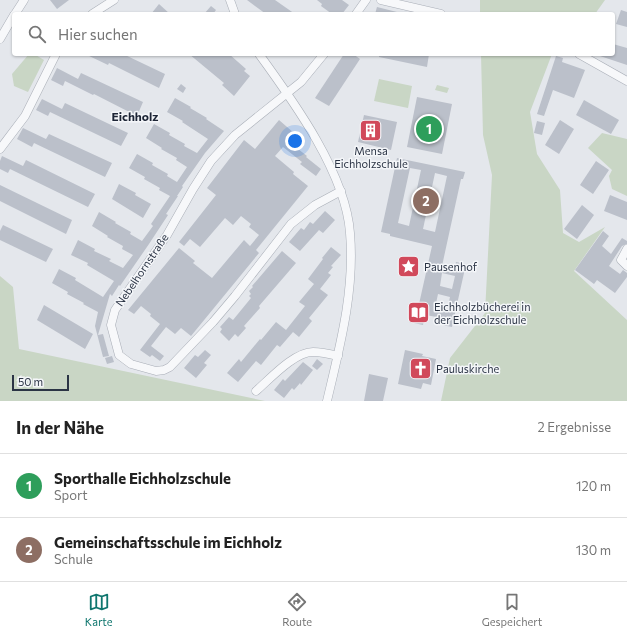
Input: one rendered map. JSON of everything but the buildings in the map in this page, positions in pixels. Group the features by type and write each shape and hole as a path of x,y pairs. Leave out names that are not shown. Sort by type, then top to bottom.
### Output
{"street":[{"path":"16,12 24,0"},
{"path":"95,12 114,0"},
{"path":"230,0 234,12"},
{"path":"357,12 366,0"},
{"path":"381,0 432,12"},
{"path":"0,39 12,18"},
{"path":"0,149 25,116 55,56"},
{"path":"260,56 287,93 315,137 341,191 347,215 350,232 351,261 346,313 338,356 327,401"},
{"name":"Nebelhornstraße","path":"322,56 301,82 235,135 211,161 167,235 115,310 111,325 119,355 131,364 156,371 164,370 170,367 235,296 291,224 316,205 341,191"},
{"path":"583,56 627,81"},
{"path":"627,249 621,260 627,266"},
{"path":"256,391 290,362 303,354 312,352 338,356"}],"green space":[{"path":"480,0 605,0 596,12 480,12"},
{"path":"27,56 37,56 44,60 28,92 14,86 12,74"},
{"path":"481,56 551,56 530,112 537,154 560,190 563,233 579,242 605,227 574,271 627,320 627,401 441,401 450,358 485,313 492,175 483,135"},
{"path":"379,79 412,86 408,108 374,101"},
{"path":"437,85 449,88 447,93 435,90"},
{"path":"602,133 627,139 627,196 612,189 609,176 612,170 588,148"},
{"path":"0,276 13,287 19,349 265,401 0,401"}],"place":[{"name":"Sporthalle Eichholzschule","path":"429,129"},
{"name":"Mensa Eichholzschule","path":"371,131"},
{"name":"Gemeinschaftsschule im Eichholz","path":"426,201"},
{"name":"Pausenhof","path":"409,267"},
{"name":"Eichholzbücherei in der Eichholzschule","path":"418,313"},
{"name":"Pauluskirche","path":"420,369"}],"district":[{"name":"Eichholz","path":"135,117"}]}
